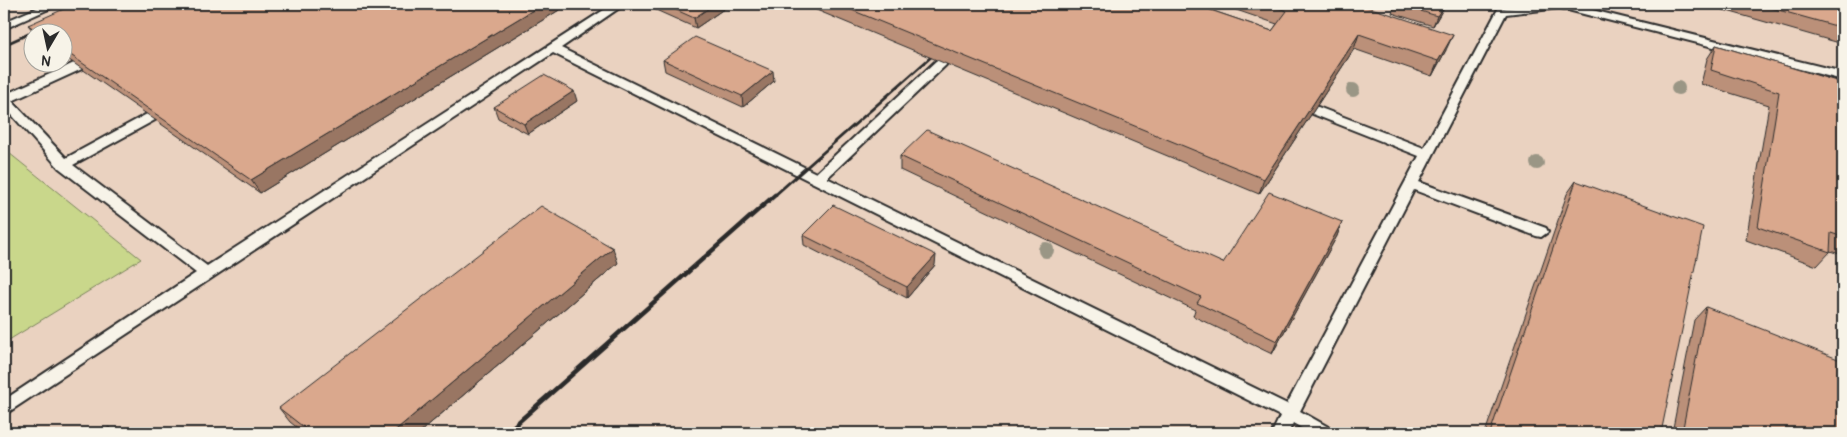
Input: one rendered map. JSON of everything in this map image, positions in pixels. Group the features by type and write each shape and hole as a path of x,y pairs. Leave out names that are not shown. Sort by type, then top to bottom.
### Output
{"lane":[{"path":"4,26 55,4"},
{"path":"4,408 207,273 620,4"},
{"path":"1280,433 1502,11 1560,5 1843,76"},
{"path":"553,48 819,178 1290,413 1324,433"},
{"path":"819,178 942,62"},
{"path":"78,66 4,99 64,165 207,273"},
{"path":"1314,110 1427,154"},
{"path":"64,165 151,117"},
{"path":"1411,184 1541,232"}],"shaded area":[{"path":"4,4 1843,4 1843,433 4,433 4,343 141,259 4,149"}],"green space":[{"path":"4,149 141,259 4,343"}],"building":[{"path":"75,4 543,4 251,180 72,56 72,22 35,22"},
{"path":"663,4 715,4 694,18"},
{"path":"837,4 1193,4 1272,31 1287,11 1266,4 1359,4 1453,35 1438,61 1359,34 1264,179"},
{"path":"1398,4 1445,4 1437,16"},
{"path":"1757,4 1843,4 1843,28"},
{"path":"695,37 773,71 742,96 663,60"},
{"path":"1716,45 1843,83 1843,237 1831,233 1830,252 1758,227 1779,92 1711,70"},
{"path":"544,75 574,91 524,124 494,107"},
{"path":"927,130 1223,263 1269,192 1342,222 1277,341 1197,303 1201,297 900,156"},
{"path":"1576,181 1703,227 1661,433 1490,433"},
{"path":"833,205 936,255 907,287 803,235"},
{"path":"541,206 613,248 392,433 311,433 279,408"},
{"path":"1706,307 1843,361 1843,433 1682,433"},
{"path":"109,427 114,433 100,433"}],"railway":[{"path":"4,45 22,37"},
{"path":"774,196 931,57"},
{"path":"506,433 775,195"}]}
